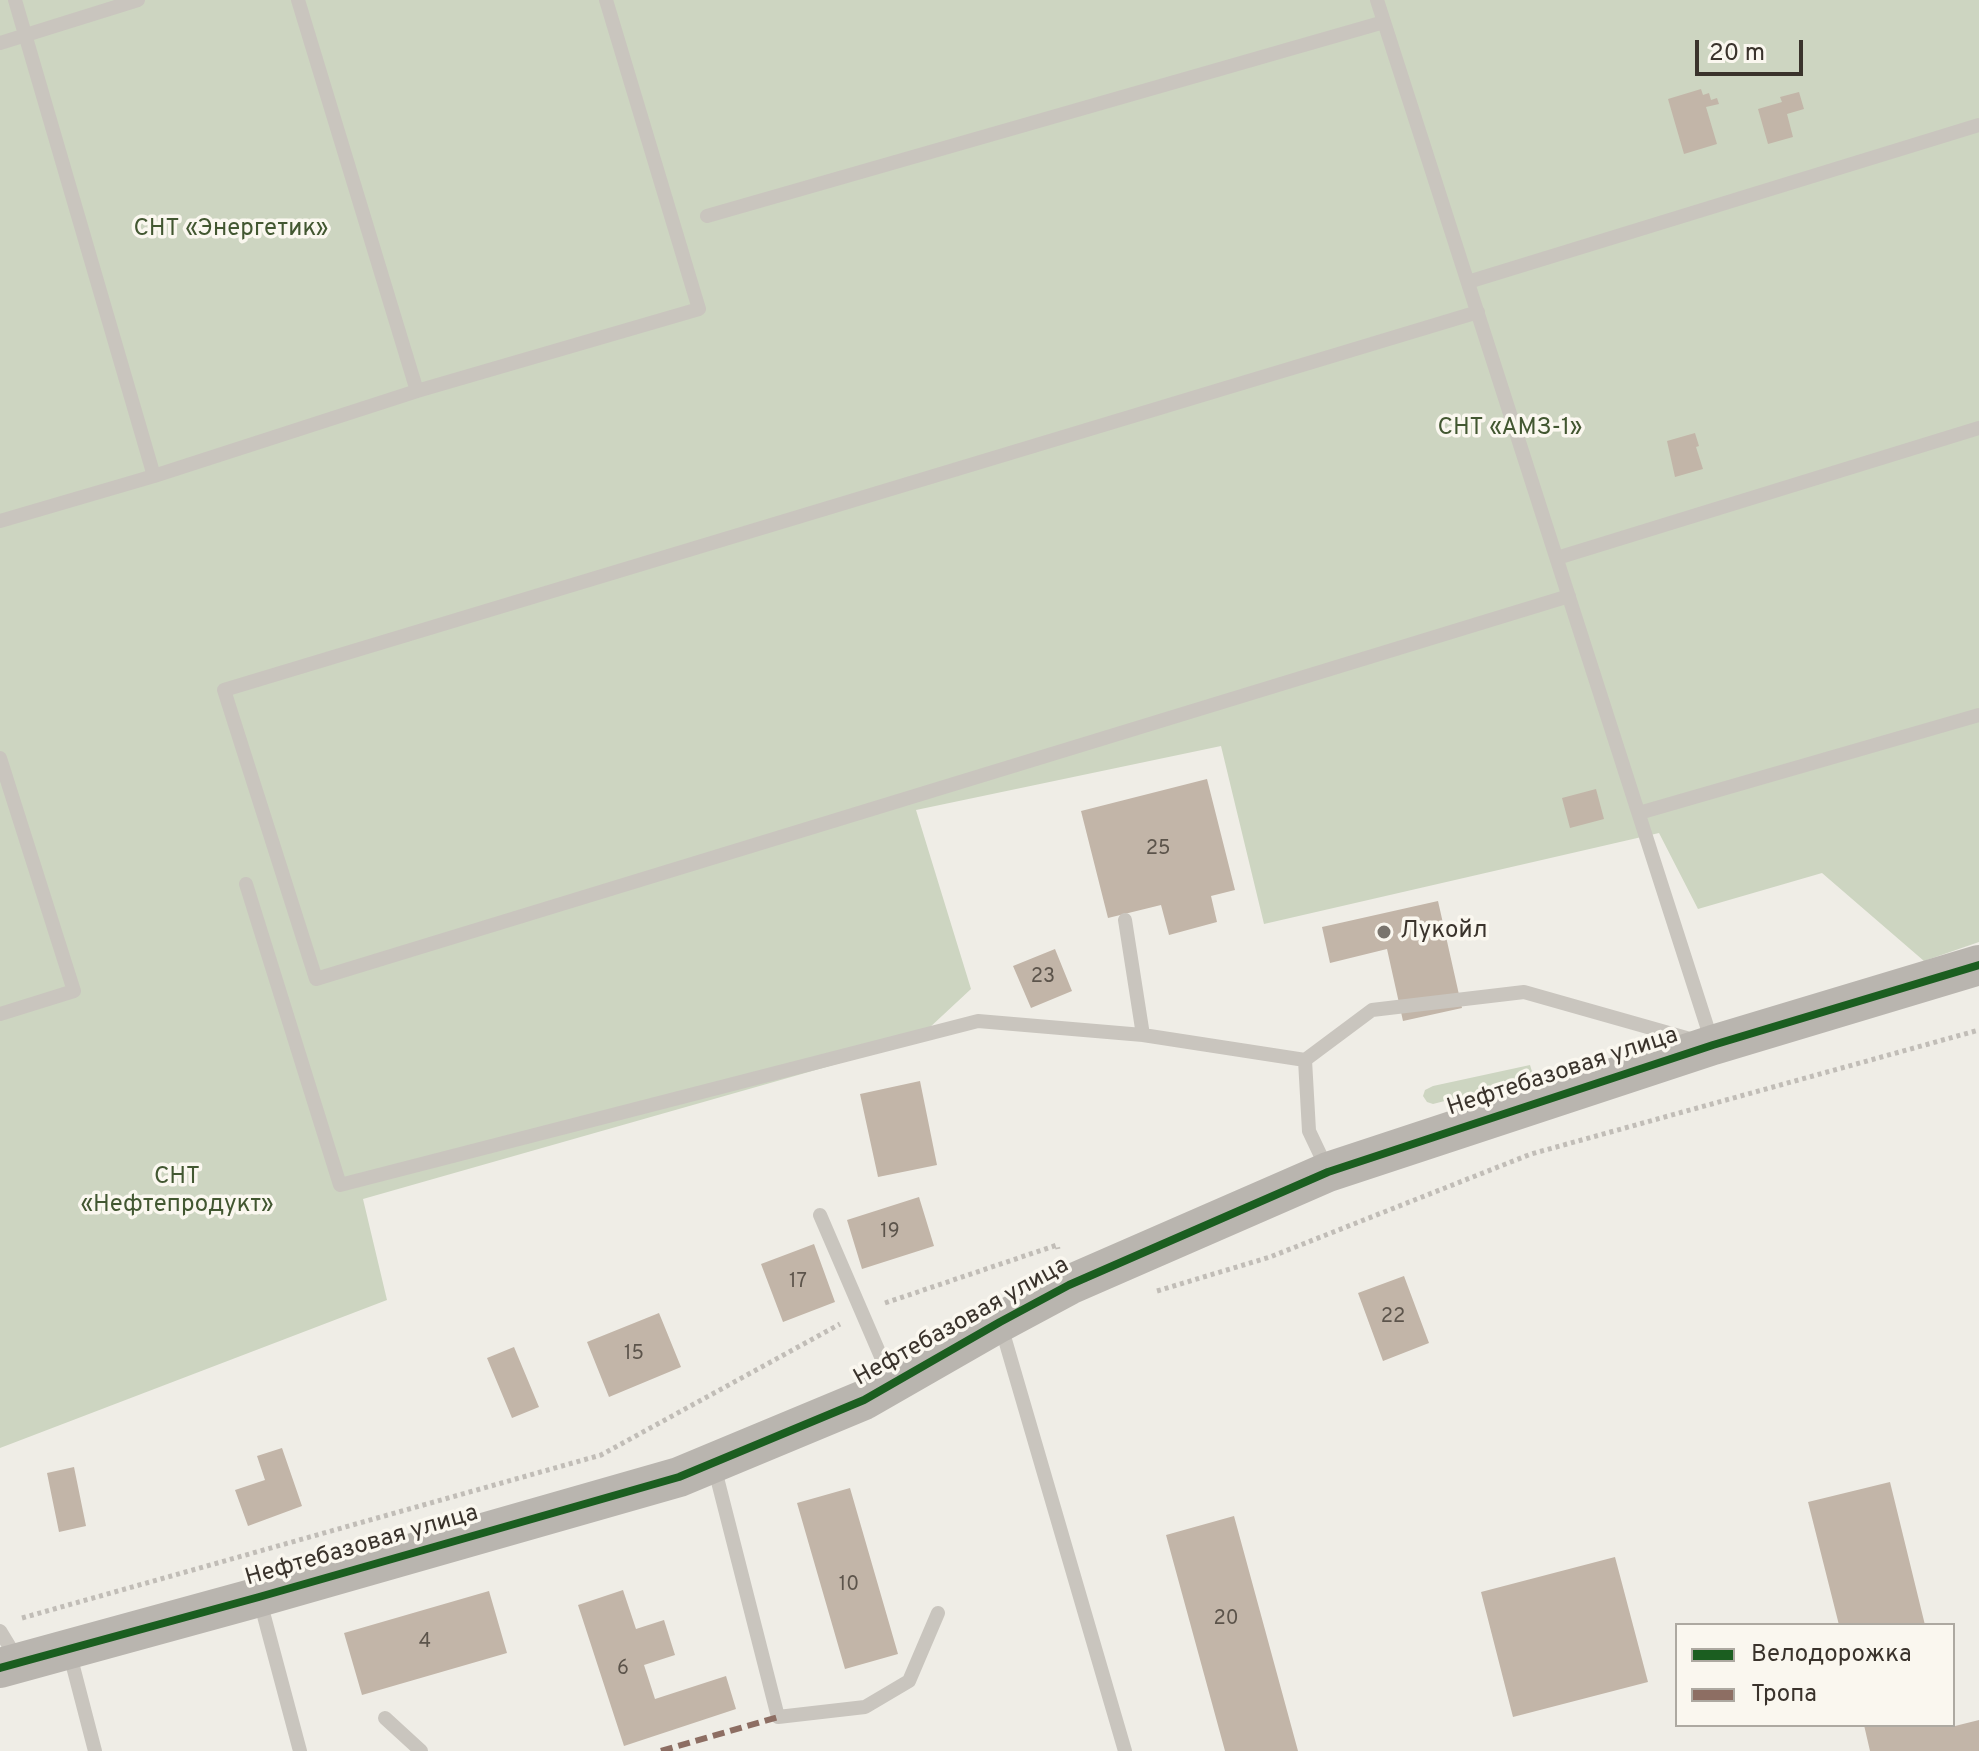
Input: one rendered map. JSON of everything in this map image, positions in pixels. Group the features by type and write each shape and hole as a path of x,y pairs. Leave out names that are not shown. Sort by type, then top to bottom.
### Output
{"street":[{"name":"Нефтебазовая улица","path":"6,1654 69,1649 664,1481 864,1400 1069,1285 1328,1172 1713,1045 1979,965"}],"lane":[{"path":"15,0 154,476"},
{"path":"0,43 138,0"},
{"path":"298,0 417,391"},
{"path":"0,521 154,476 417,391 699,309 606,0"},
{"path":"1377,0 1713,1045"},
{"path":"707,216 1384,22"},
{"path":"1468,282 1979,125"},
{"path":"1478,312 224,690 316,979 1569,596"},
{"path":"1557,558 1979,428"},
{"path":"1639,813 1979,715"},
{"path":"0,758 74,991 0,1014"},
{"path":"246,884 340,1185 978,1021 1143,1035 1305,1060 1372,1010 1524,992 1713,1045"},
{"path":"1125,920 1143,1035"},
{"path":"1305,1060 1309,1131 1328,1172"},
{"path":"820,1215 893,1383"},
{"path":"1000,1322 1125,1751"},
{"path":"713,1462 778,1717 865,1707 909,1681 938,1613"},
{"path":"259,1597 300,1751"},
{"path":"69,1649 95,1751"},
{"path":"385,1718 421,1751"}],"green space":[{"name":"СНТ «АМЗ-1»","path":"0,0 1979,0 1979,942 1924,961 1822,873 1698,909 1659,833 1264,924 1221,746 916,810 971,989 914,1042 363,1199 387,1300 0,1448"},
{"path":"1530,1065 1534,1078 1433,1104 1423,1096 1425,1090 1433,1086"}],"building":[{"path":"1701,89 1703,95 1709,93 1711,100 1717,98 1719,104 1706,107 1717,144 1684,154 1668,99"},
{"path":"1799,92 1804,109 1787,114 1793,137 1768,144 1758,109 1782,102 1780,97"},
{"path":"1695,433 1703,469 1675,477 1667,441"},
{"path":"1207,779 1235,890 1211,896 1217,922 1169,935 1161,905 1108,918 1081,811"},
{"path":"1596,789 1604,819 1570,828 1562,798"},
{"path":"1438,901 1462,1008 1403,1021 1387,949 1330,963 1322,927"},
{"path":"1055,949 1072,991 1031,1008 1013,966"},
{"path":"920,1081 937,1165 878,1177 860,1094"},
{"path":"919,1197 934,1246 862,1269 847,1220"},
{"path":"814,1244 835,1302 783,1322 761,1264"},
{"path":"1404,1276 1429,1343 1383,1361 1358,1293"},
{"path":"659,1313 681,1367 609,1397 587,1342"},
{"path":"514,1347 539,1407 512,1418 487,1358"},
{"path":"282,1448 302,1506 248,1526 235,1490 265,1480 257,1456"},
{"path":"74,1467 86,1526 59,1532 47,1473"},
{"path":"1890,1482 1925,1623 1838,1623 1808,1502"},
{"path":"850,1488 898,1654 845,1669 797,1503"},
{"path":"1234,1516 1298,1751 1225,1751 1166,1535"},
{"path":"1615,1557 1648,1682 1513,1717 1481,1592"},
{"path":"623,1590 636,1629 664,1620 675,1655 644,1665 655,1699 726,1676 736,1709 624,1746 578,1605"},
{"path":"489,1591 507,1653 362,1695 344,1633"},
{"path":"1979,1720 1979,1751 1870,1751 1864,1727 1955,1727"}],"marked path":[{"path":"661,1751 778,1717"}],"cycle path":[{"path":"0,1668 679,1477 864,1400 1069,1285 1328,1172 1713,1045 1979,965"}],"place":[{"name":"Лукойл","path":"1384,932"}],"park label":[{"name":"СНТ «Энергетик»","path":"231,230"},
{"name":"СНТ «Нефтепродукт»","path":"177,1192"}]}
